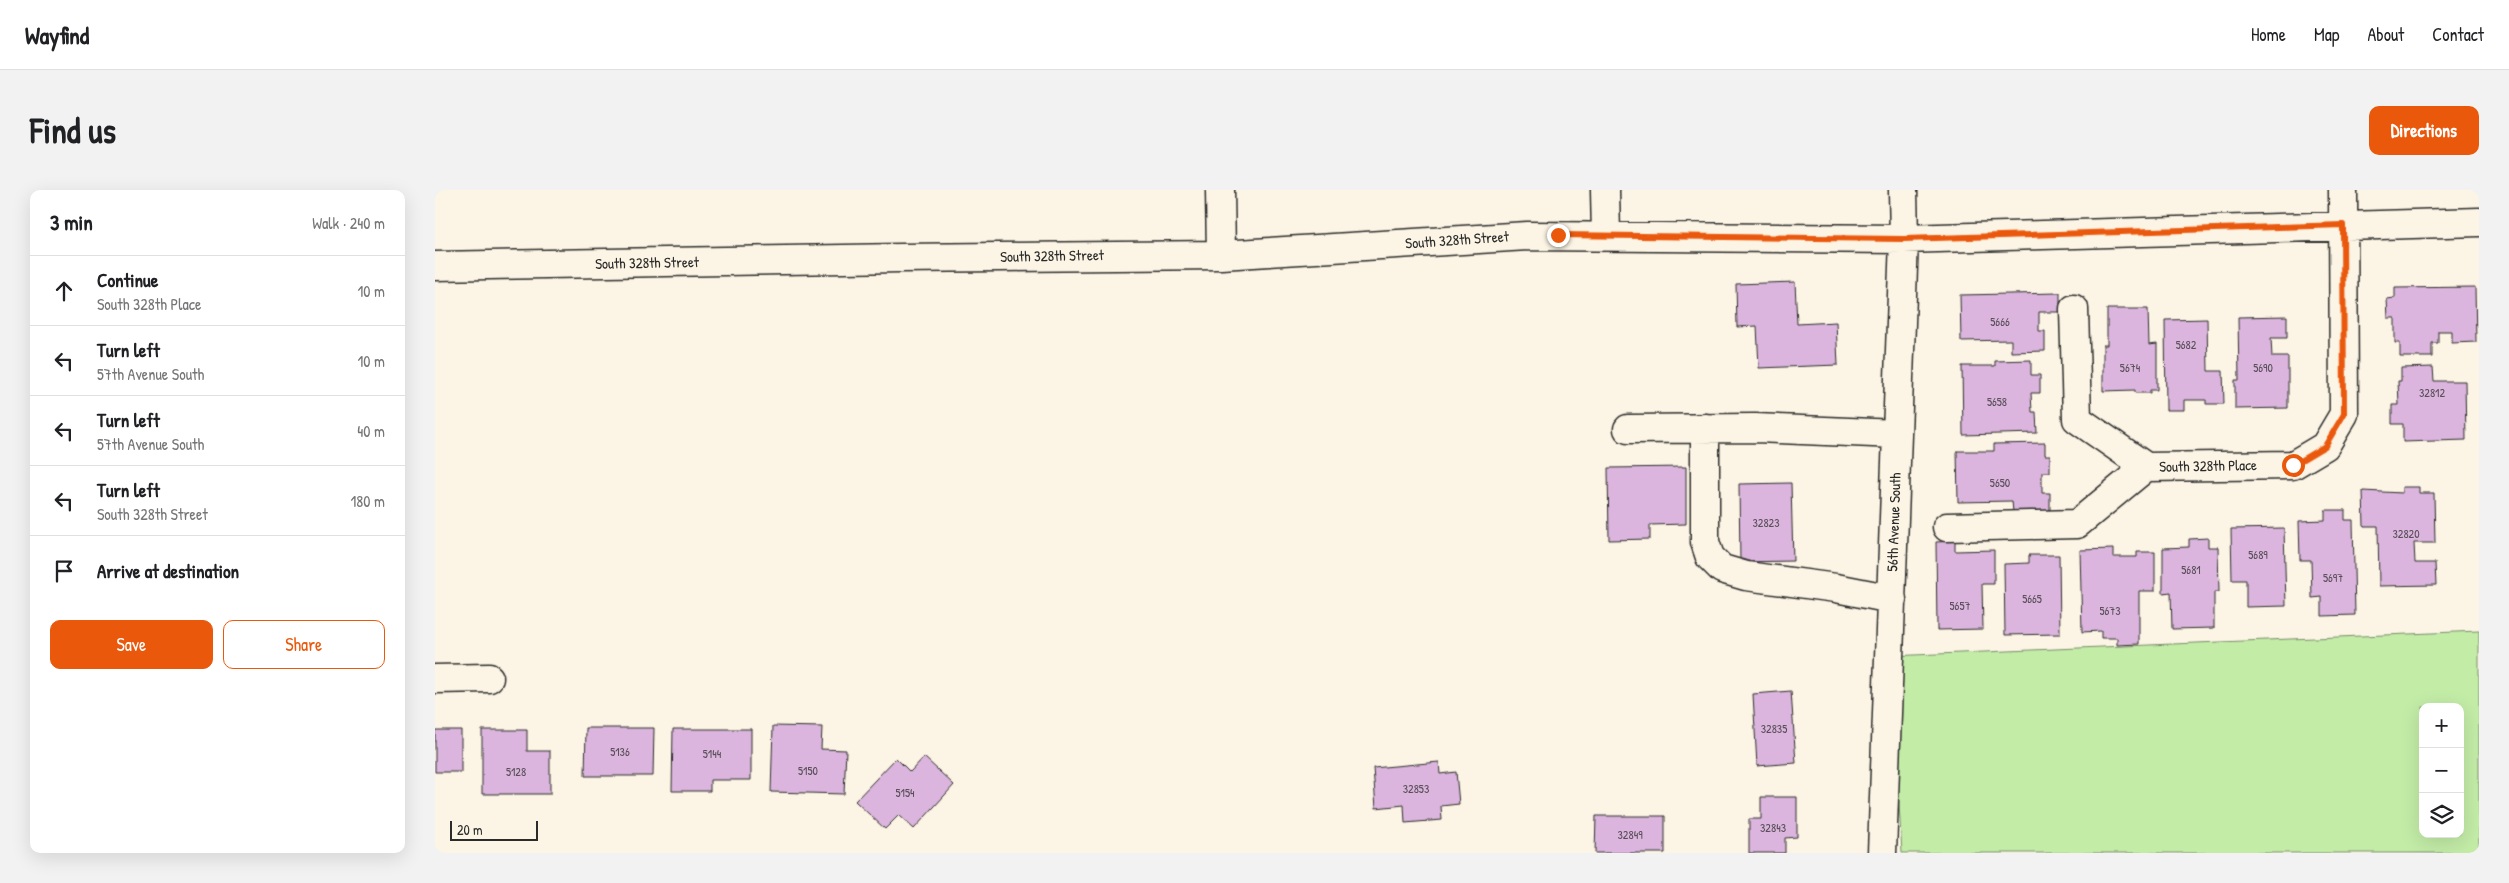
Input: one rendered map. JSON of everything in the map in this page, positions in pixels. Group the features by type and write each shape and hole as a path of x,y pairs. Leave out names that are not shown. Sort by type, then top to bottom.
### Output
{"street":[{"path":"1220,190 1221,255"},
{"path":"1605,190 1605,236"},
{"name":"56th Avenue South","path":"1882,853 1904,239 1903,190"},
{"path":"2343,190 2343,225"},
{"name":"South 328th Street","path":"435,266 1221,255 1527,236 1904,239 2479,222"},
{"name":"South 328th Place","path":"2146,467 2293,465 2325,446 2344,414 2343,225"},
{"path":"1947,527 2077,524 2146,467 2077,419 2074,309"},
{"path":"1705,428 1705,542 1710,557 1722,569 1746,576 1836,588 1892,599"},
{"path":"1628,429 1755,428 1897,434"},
{"path":"435,679 489,678"}],"green space":[{"path":"2479,631 2479,853 1902,853 1890,656"}],"building":[{"path":"1795,282 1797,324 1836,322 1838,365 1759,368 1757,326 1737,327 1736,284"},
{"path":"2475,287 2476,342 2452,343 2452,331 2438,331 2438,343 2432,343 2432,357 2400,357 2400,343 2395,343 2395,318 2388,318 2387,299 2395,298 2395,288"},
{"path":"2060,293 2060,312 2039,312 2039,331 2045,331 2045,351 2011,352 2011,340 1961,341 1960,295"},
{"path":"2107,309 2148,309 2149,345 2157,344 2157,390 2150,390 2150,393 2135,393 2135,390 2103,391 2103,345 2107,345"},
{"path":"2287,316 2287,338 2271,338 2272,357 2288,357 2288,408 2235,409 2235,380 2239,380 2238,317"},
{"path":"2207,319 2208,371 2223,371 2224,404 2206,404 2206,400 2184,400 2184,410 2166,410 2165,320"},
{"path":"2031,360 2031,375 2040,375 2040,393 2031,393 2032,412 2036,412 2037,433 1963,435 1962,366 1995,366 1995,361"},
{"path":"2433,367 2434,381 2465,381 2466,440 2403,442 2403,424 2392,424 2392,405 2399,405 2398,381 2401,381 2401,368"},
{"path":"2045,443 2045,455 2050,455 2050,472 2042,472 2042,493 2050,493 2050,511 2013,512 2012,501 1958,502 1957,451 1994,451 1994,444"},
{"path":"1686,467 1686,524 1650,525 1650,539 1609,540 1608,468"},
{"path":"1791,483 1793,561 1740,562 1739,484"},
{"path":"2402,487 2419,487 2419,493 2434,493 2435,543 2414,543 2415,563 2435,563 2436,585 2379,586 2378,526 2364,526 2363,491 2402,493"},
{"path":"2325,510 2345,510 2345,520 2353,520 2355,615 2322,616 2322,597 2312,598 2311,560 2300,560 2299,521 2325,520"},
{"path":"2284,528 2286,606 2246,607 2246,580 2232,580 2231,529"},
{"path":"2208,538 2208,547 2218,547 2219,592 2214,592 2214,628 2172,629 2171,592 2163,593 2163,548 2189,547 2189,539"},
{"path":"1955,541 1955,551 1994,550 1994,584 1982,584 1983,629 1937,630 1936,542"},
{"path":"2113,549 2113,557 2137,557 2137,552 2155,552 2155,591 2139,591 2139,644 2117,645 2117,638 2101,638 2101,631 2082,632 2080,550"},
{"path":"2029,555 2059,555 2060,634 2005,635 2004,564 2029,563"},
{"path":"1791,691 1796,763 1757,766 1753,694"},
{"path":"773,726 822,727 821,749 846,750 844,794 771,792"},
{"path":"586,728 654,728 653,776 585,776"},
{"path":"673,729 751,729 751,780 710,780 710,791 672,791"},
{"path":"435,730 461,730 461,772 435,772"},
{"path":"482,730 527,730 527,751 550,751 550,794 482,794"},
{"path":"924,757 954,785 914,829 899,815 885,829 855,801 896,758 910,772"},
{"path":"1439,762 1440,774 1456,772 1459,804 1441,806 1442,820 1405,823 1404,805 1376,808 1373,768"},
{"path":"1761,797 1797,797 1797,837 1785,838 1785,853 1749,853 1749,819 1761,819"},
{"path":"1596,816 1665,816 1665,853 1595,853"}],"route":[{"path":"1558,235 1904,239 2343,225 2344,414 2325,446 2293,465"}]}
